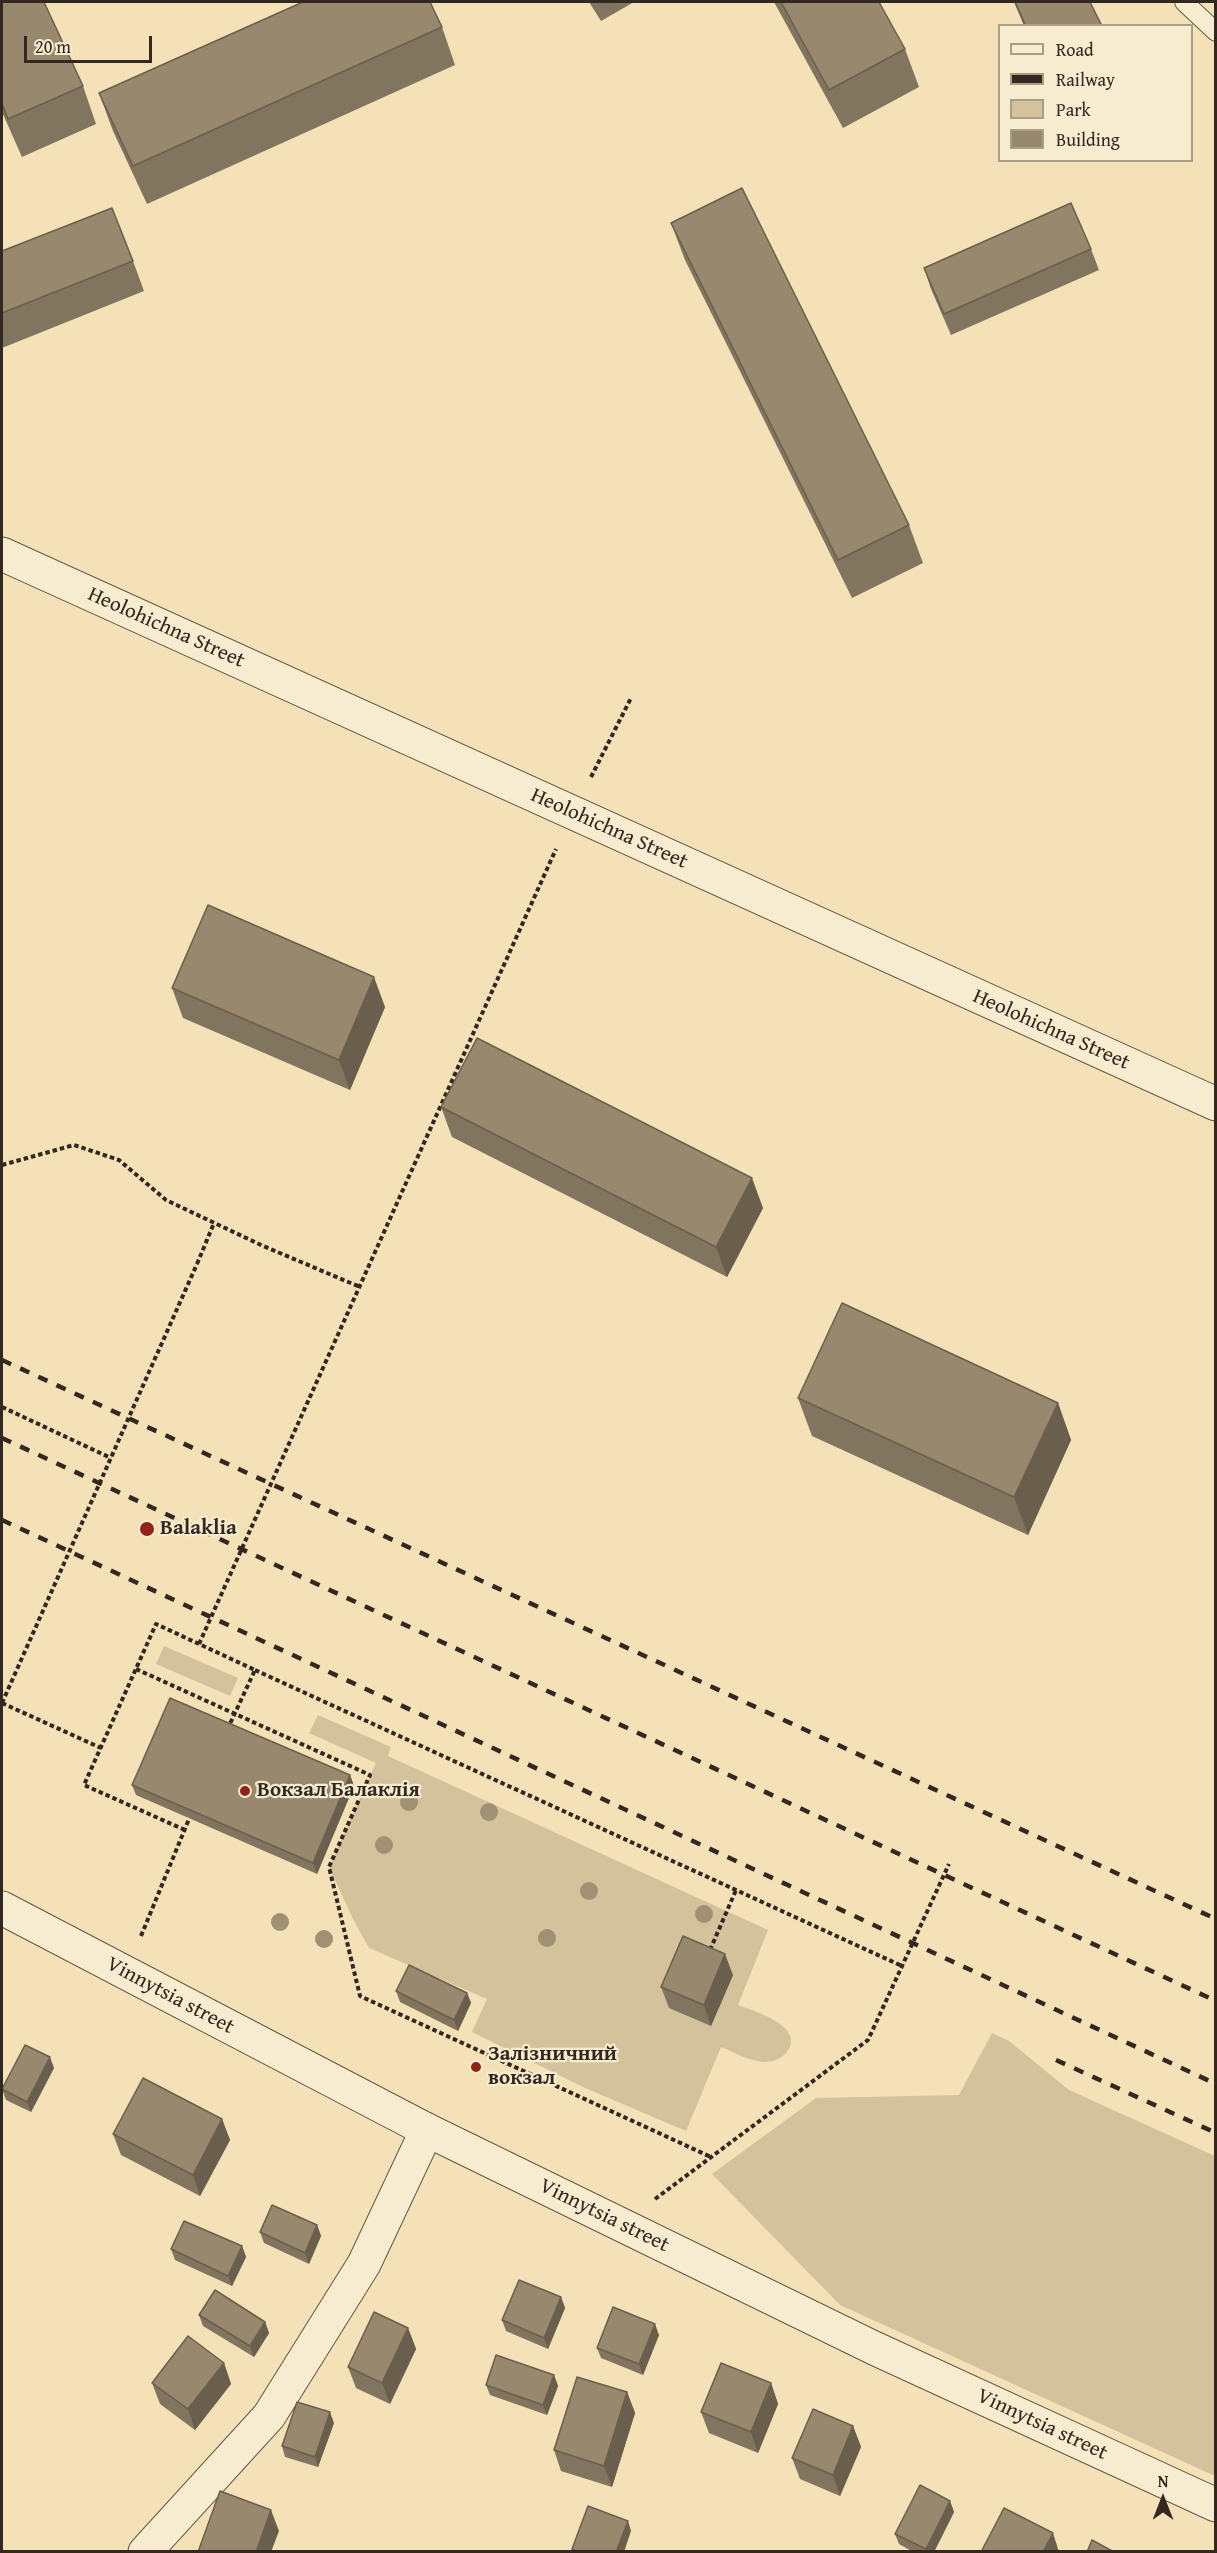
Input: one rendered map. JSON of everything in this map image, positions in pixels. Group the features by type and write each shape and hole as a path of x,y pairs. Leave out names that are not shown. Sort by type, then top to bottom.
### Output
{"street":[{"name":"Heolohichna Street","path":"2,554 1215,1104"},
{"name":"Vinnytsia street","path":"2,1908 427,2130 874,2348 1215,2505"},
{"path":"145,2552 269,2416 363,2264 427,2130"}],"lane":[{"path":"1184,2 1215,32"}],"path":[{"path":"199,1644 573,813 631,698"},
{"path":"2,1165 74,1146 119,1160 166,1200 360,1287"},
{"path":"101,1748 2,1703 214,1223"},
{"path":"2,1407 111,1458"},
{"path":"185,1830 84,1785 156,1624 902,1966"},
{"path":"136,1669 370,1775 329,1867 360,1996 711,2157"},
{"path":"227,1731 255,1670"},
{"path":"126,1973 189,1819"},
{"path":"621,2224 868,2040 949,1864"},
{"path":"708,1952 735,1890"}],"green space":[{"path":"164,1646 238,1678 230,1696 156,1664"},
{"path":"318,1715 391,1747 388,1756 768,1930 738,2005 766,2016 785,2028 790,2035 791,2044 786,2053 773,2061 759,2062 721,2047 686,2131 585,2088 472,2032 487,1999 369,1948 353,1919 329,1867 376,1763 309,1733"},
{"path":"992,2033 1009,2041 1069,2090 1215,2156 1215,2476 840,2305 712,2174 816,2098 959,2095"}],"building":[{"path":"2,2 44,2 83,86 8,119 2,104"},
{"path":"303,2 430,2 442,27 133,166 99,93"},
{"path":"781,2 879,2 905,49 829,90"},
{"path":"1015,2 1090,2 1101,24 1025,24"},
{"path":"742,188 909,525 838,560 671,223"},
{"path":"1071,203 1091,249 944,314 924,268"},
{"path":"112,208 133,261 2,313 2,251"},
{"path":"208,905 374,977 339,1060 172,988"},
{"path":"477,1038 752,1178 716,1247 441,1107"},
{"path":"842,1303 1058,1403 1014,1497 798,1398"},
{"name":"Вокзал Балаклія","path":"170,1698 350,1775 313,1863 132,1785"},
{"path":"683,1936 725,1954 704,2005 661,1987"},
{"path":"409,1965 467,1993 454,2020 396,1991"},
{"path":"25,2045 50,2057 27,2102 2,2089"},
{"path":"143,2078 222,2119 193,2175 113,2134"},
{"path":"272,2205 317,2225 305,2253 260,2232"},
{"path":"184,2221 242,2246 228,2276 171,2249"},
{"path":"519,2280 561,2297 544,2338 502,2320"},
{"path":"215,2290 265,2322 250,2346 199,2315"},
{"path":"613,2307 655,2324 639,2364 597,2348"},
{"path":"374,2312 408,2328 382,2383 348,2367"},
{"path":"188,2336 224,2363 188,2409 152,2383"},
{"path":"496,2355 554,2375 543,2405 486,2385"},
{"path":"721,2363 771,2383 751,2432 701,2412"},
{"path":"577,2377 627,2392 604,2466 554,2450"},
{"path":"297,2402 330,2412 315,2457 282,2446"},
{"path":"813,2409 853,2426 833,2475 792,2458"},
{"path":"920,2485 950,2501 926,2549 895,2534"},
{"path":"220,2491 271,2510 256,2552 198,2552"},
{"path":"588,2506 628,2521 616,2552 578,2552 572,2549"},
{"path":"1004,2508 1053,2533 1043,2552 981,2552"},
{"path":"1092,2540 1114,2552 1087,2552"}],"railway":[{"path":"2,1360 1216,1919"},
{"path":"2,1438 1216,2001"},
{"path":"2,1520 1216,2084"},
{"path":"1056,2060 1216,2133"}],"place":[{"name":"Balaklia","path":"147,1529"},
{"name":"Вокзал Балаклія","path":"245,1791"},
{"name":"Залізничний вокзал","path":"476,2067"}]}
